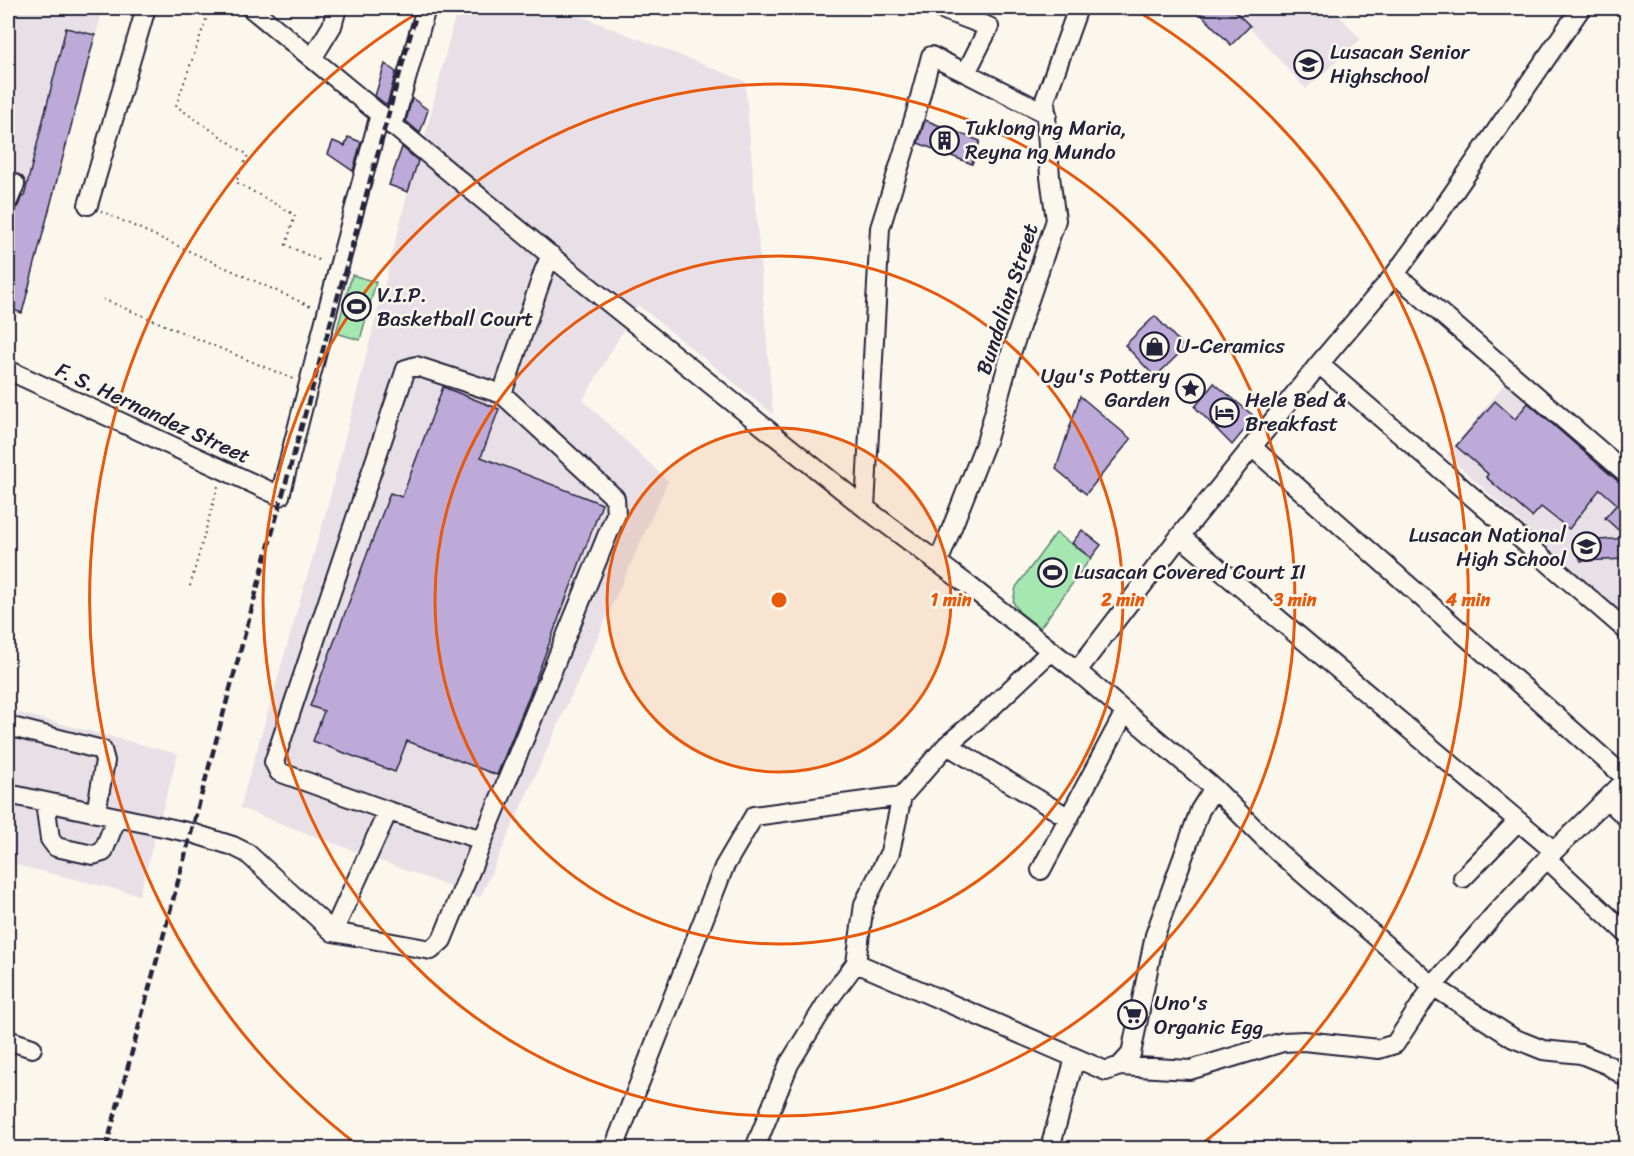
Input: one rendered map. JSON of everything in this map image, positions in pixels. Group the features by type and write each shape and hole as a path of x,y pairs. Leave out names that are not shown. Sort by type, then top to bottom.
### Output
{"street":[{"path":"88,205 146,8"},
{"path":"251,8 551,255 865,508 1077,671 1214,788 1279,853 1432,986 1513,1038 1543,1050 1581,1054 1608,1065 1626,1077"},
{"path":"313,57 332,26 337,8"},
{"path":"310,385 338,270 386,120 426,8"},
{"path":"939,8 989,27 966,74"},
{"name":"Bundalian Street","path":"938,563 987,439 1011,353 1056,220 1050,177 1045,100 1078,8"},
{"path":"1077,671 1180,536 1395,274 1581,8"},
{"path":"865,508 880,228 931,56 1047,114"},
{"path":"8,201 15,184"},
{"path":"502,394 543,271 551,255"},
{"path":"1395,274 1626,472"},
{"path":"1319,364 1626,630"},
{"path":"8,794 192,833 233,846 248,853 333,932 430,950 442,940 483,840 616,514 615,498 502,394 416,366 406,369 274,762 279,772 388,811 483,840"},
{"name":"F. S. Hernandez Street","path":"8,370 280,496 310,385"},
{"path":"856,963 1106,1071 1120,1066 1190,1070 1283,1042 1304,1041 1379,1049 1395,1044 1432,986 1494,915 1626,779 1252,447"},
{"path":"1180,536 1518,821 1626,933"},
{"path":"755,1149 789,1064 829,999 856,963 864,904 890,852 902,796 947,745 993,706 1051,651"},
{"path":"1041,870 1125,712"},
{"path":"8,726 102,750 105,761 96,813"},
{"path":"947,745 1069,818"},
{"path":"1120,1066 1131,1054 1155,935 1200,810 1214,788"},
{"path":"614,1149 724,867 754,816 902,796"},
{"path":"1607,799 1626,817"},
{"path":"45,802 50,839 56,847 93,855 103,852 117,817"},
{"path":"333,932 388,811"},
{"path":"1463,878 1518,821"},
{"path":"8,1040 32,1048"},
{"path":"1050,1149 1075,1058"}],"path":[{"path":"210,8 176,106 248,155 236,182 295,214 286,244 338,270"},
{"path":"88,205 327,314"},
{"path":"103,299 310,385"},
{"path":"190,586 222,469"},
{"path":"8,996 15,998"}],"shaded area":[{"path":"12,8 103,8 22,313 8,308 8,23"},
{"path":"457,8 560,8 745,81 773,414 638,305 583,400 668,481 480,898 240,808 329,501"},
{"name":"Lusacan Senior Highschool","path":"1232,8 1332,8 1361,39 1306,89"},
{"name":"Lusacan National High School","path":"1511,376 1626,475 1626,619 1447,455"},
{"path":"8,710 178,754 139,895 8,863"}],"green space":[{"name":"V.I.P. Basketball Court","path":"352,275 376,282 360,340 336,333"},
{"name":"Lusacan Covered Court II","path":"1056,533 1091,558 1040,628 1019,612 1013,602 1016,587"}],"building":[{"path":"1206,8 1232,8 1250,26 1231,45 1200,13"},
{"path":"66,28 95,35 22,313 8,308 8,264 14,240 8,238 8,230 12,211 18,206 22,196 24,197"},
{"path":"385,64 396,72 387,105 375,96"},
{"path":"412,98 428,110 420,133 406,121"},
{"name":"Tuklong ng Maria, Reyna ng Mundo","path":"925,120 980,141 972,164 918,143"},
{"path":"348,137 361,142 353,171 328,154 333,141 345,146"},
{"path":"402,147 418,161 408,192 389,185"},
{"name":"U-Ceramics","path":"1155,316 1185,348 1155,377 1125,345"},
{"name":"Hele Bed & Breakfast","path":"1214,383 1255,417 1232,445 1195,407"},
{"path":"443,387 499,409 481,457 602,504 497,775 407,741 395,772 313,741 324,711 310,706 390,493 402,497"},
{"path":"1080,396 1131,439 1086,494 1056,469"},
{"path":"1495,401 1515,419 1528,403 1619,482 1626,484 1626,537 1605,518 1617,504 1600,489 1569,529 1541,507 1532,517 1486,477 1488,474 1456,446"},
{"path":"1082,530 1101,545 1091,558 1072,543"},
{"path":"1626,538 1626,559 1581,561 1577,551 1586,541"}],"railway":[{"path":"106,1148 280,504 418,8"}],"place":[{"name":"Lusacan Senior Highschool","path":"1309,64"},
{"name":"Tuklong ng Maria, Reyna ng Mundo","path":"944,140"},
{"name":"V.I.P. Basketball Court","path":"356,307"},
{"name":"U-Ceramics","path":"1155,346"},
{"name":"Ugu's Pottery Garden","path":"1191,388"},
{"name":"Hele Bed & Breakfast","path":"1224,412"},
{"name":"Lusacan National High School","path":"1587,547"},
{"name":"Lusacan Covered Court II","path":"1053,572"},
{"name":"Uno's Organic Egg","path":"1133,1015"}]}
